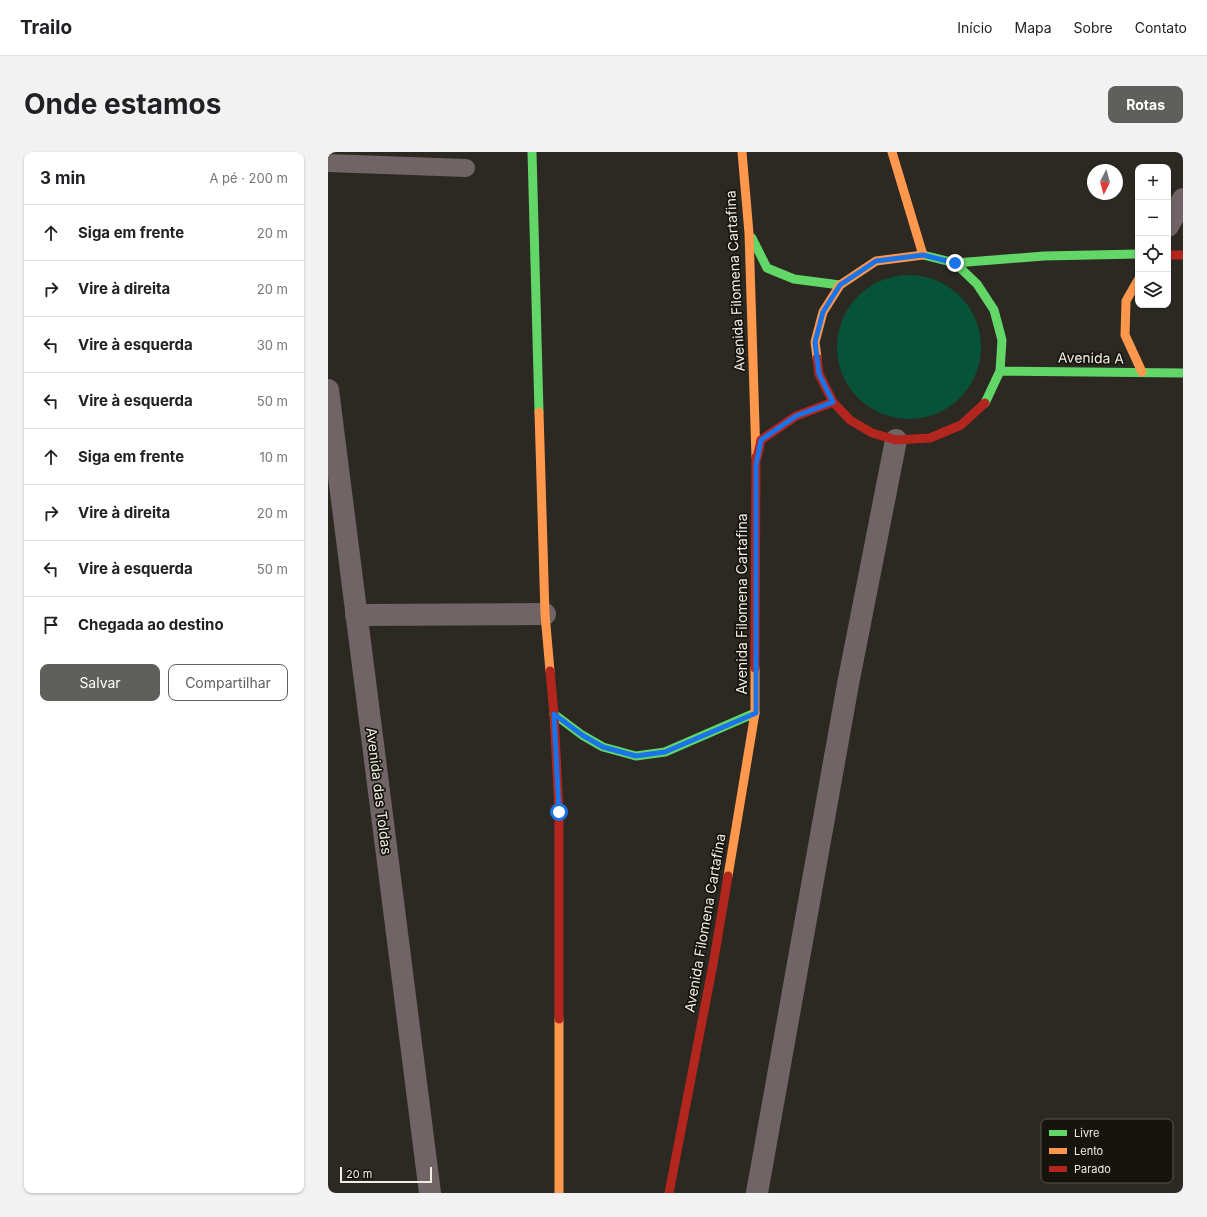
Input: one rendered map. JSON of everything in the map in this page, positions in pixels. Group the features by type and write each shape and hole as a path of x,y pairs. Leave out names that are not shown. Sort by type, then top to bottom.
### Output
{"main road":[{"path":"532,152 545,614 554,714 559,812 559,1193"},
{"name":"Avenida Filomena Cartafina","path":"669,1193 714,959 756,713 756,465 749,233 742,152"},
{"path":"892,152 923,255"},
{"path":"749,233 768,268 794,279 840,285"},
{"path":"955,263 977,284 994,310 1002,340 1000,371 986,402 961,425 930,438 896,440 872,433 850,420 833,402 819,374 815,342 823,312 840,285 876,261 923,255 955,263 1044,256 1135,254"},
{"path":"1171,255 1183,255"},
{"path":"1135,285 1126,301 1125,335 1142,372"},
{"name":"Avenida A","path":"1000,371 1183,373"},
{"path":"756,465 761,440 796,416 833,402"},
{"path":"554,714 582,735 603,747 636,756 665,752 756,713"}],"street":[{"path":"1171,221 1183,199"},
{"name":"Avenida das Toldas","path":"328,390 430,1193"},
{"path":"757,1193 848,684 896,440"},
{"path":"356,615 545,614"}],"lane":[{"path":"328,163 466,168"}],"green space":[{"path":"902,275 916,275 943,283 955,291 965,301 976,319 980,333 980,361 976,375 965,393 955,403 937,414 916,419 902,419 875,411 863,403 853,393 842,375 837,354 837,340 845,313 853,301 863,291 881,280"}],"traffic: fast":[{"path":"532,152 539,412"},
{"path":"752,238 767,268 794,279 840,285"},
{"path":"955,263 1044,256 1135,254"},
{"path":"923,255 955,263 977,284 994,310 1002,340 1000,371 985,403"},
{"path":"1000,371 1183,373"},
{"path":"554,714 582,735 603,747 636,756 665,752 755,713"}],"traffic: slow":[{"path":"742,152 749,233 756,457"},
{"path":"892,152 923,255"},
{"path":"817,358 815,342 823,312 840,285 876,261 923,255"},
{"path":"1135,285 1126,301 1125,335 1142,372"},
{"path":"539,412 545,614 550,671"},
{"path":"728,876 755,713 755,668"},
{"path":"559,1019 559,1193"}],"traffic: jam":[{"path":"1171,255 1183,255"},
{"path":"817,358 819,374 833,402 850,420 872,433 896,440 930,438 961,425 985,403"},
{"path":"757,458 761,440 796,416 833,402"},
{"path":"755,668 756,457"},
{"path":"550,671 554,714 559,812 559,1019"},
{"path":"669,1193 714,959 728,876"}],"route":[{"path":"559,812 554,714 582,735 603,747 636,756 665,752 756,713 756,465 761,440 796,416 833,402 819,374 815,342 823,312 840,285 876,261 923,255 955,263"}]}
